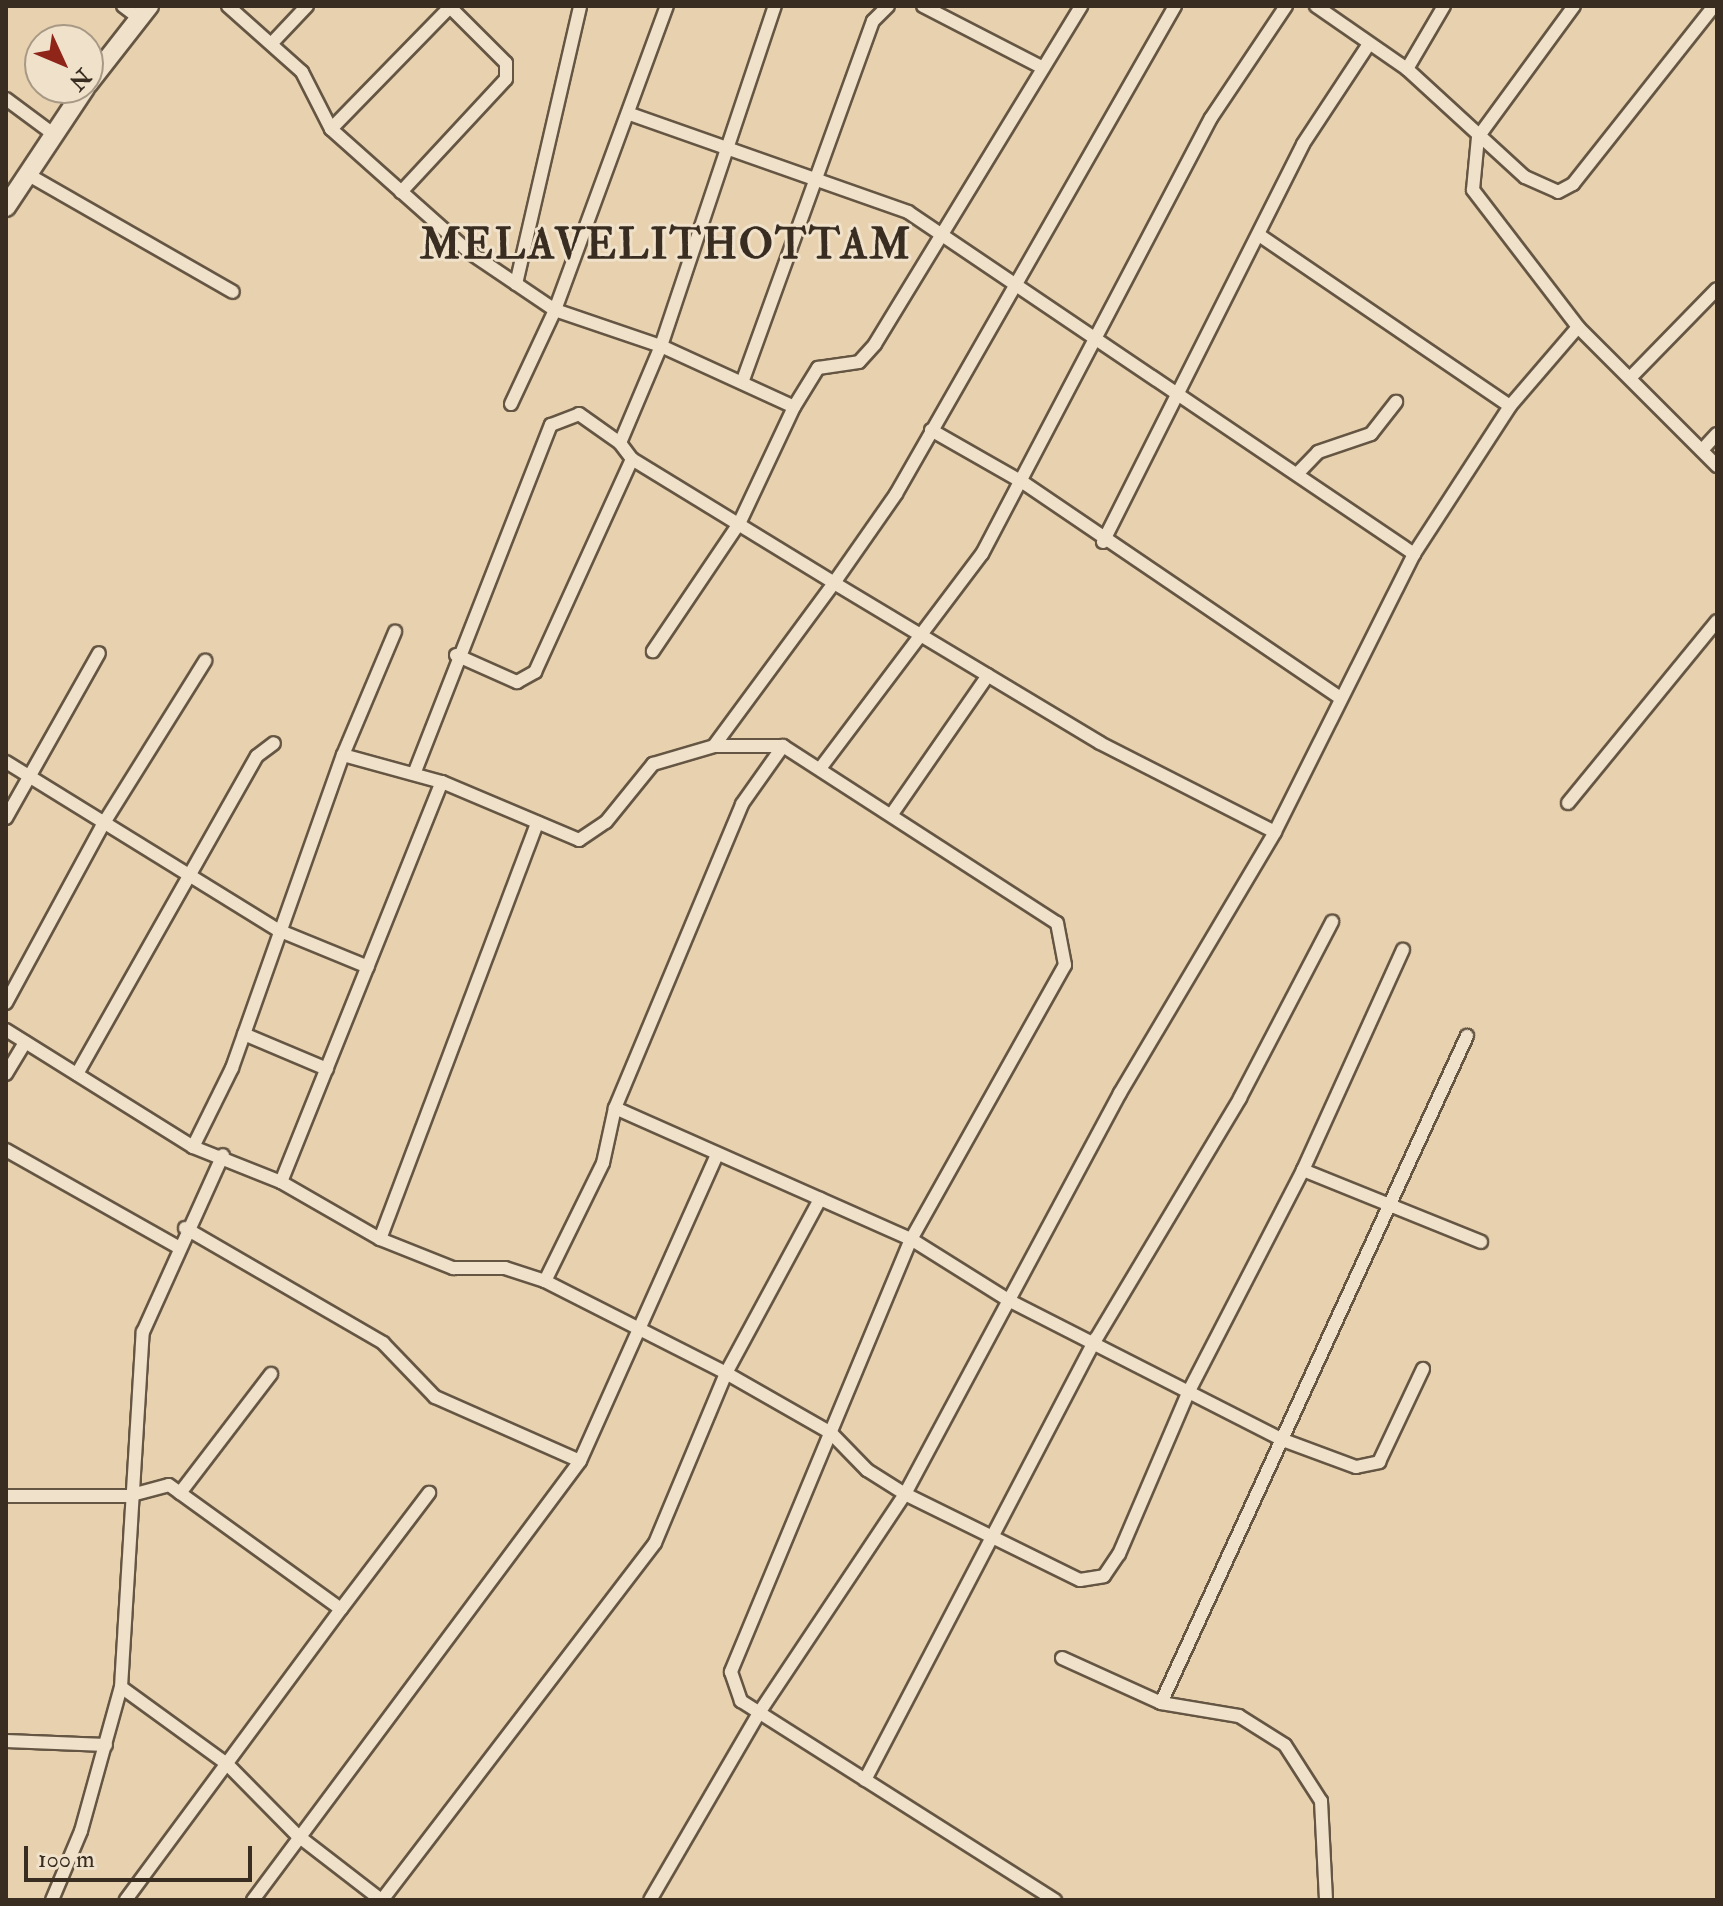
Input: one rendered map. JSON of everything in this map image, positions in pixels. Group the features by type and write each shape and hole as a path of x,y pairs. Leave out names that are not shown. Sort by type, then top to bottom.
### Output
{"main road":[{"path":"104,63 144,12"},
{"path":"6,207 73,104"}],"street":[{"path":"123,6 144,12"},
{"path":"228,6 302,72 331,129 401,192 516,284 555,310 661,346 743,380 794,407"},
{"path":"272,43 307,6"},
{"path":"331,129 450,6 506,63 506,79 401,192"},
{"path":"516,284 580,6"},
{"path":"511,404 555,310 630,114 667,6"},
{"path":"620,443 661,346 775,6"},
{"path":"743,380 873,21 888,6"},
{"path":"923,6 1043,68"},
{"path":"653,651 740,522 794,407 818,368 859,362 875,344 1081,6"},
{"path":"714,746 834,583 931,430 1175,6"},
{"path":"822,766 923,632 1024,483 1211,118 1286,6"},
{"path":"1316,6 1367,47 1407,69 1478,137 1544,189 1573,184 1713,8"},
{"path":"1407,69 1444,6"},
{"path":"1574,6 1478,137 1470,165 1473,190 1578,327 1717,466"},
{"path":"1103,542 1262,237 1303,144 1367,47"},
{"path":"6,99 52,133"},
{"path":"630,114 817,175 908,212 1414,554"},
{"path":"27,174 233,292"},
{"path":"1262,237 1510,406"},
{"path":"1630,378 1717,289"},
{"path":"650,1900 759,1713 905,1494 1120,1093 1275,832 1337,696 1414,554 1510,406 1578,327"},
{"path":"1298,473 1318,452 1371,434 1396,402"},
{"path":"414,774 456,655 551,425 579,414 620,443 632,459 740,522 834,583 923,632 1100,743 1275,832"},
{"path":"931,430 1024,483 1103,542 1337,696"},
{"path":"1702,450 1717,434"},
{"path":"456,655 517,682 535,672 632,459"},
{"path":"1568,803 1717,621"},
{"path":"193,1147 244,1034 278,930 343,755 395,632"},
{"path":"6,818 99,653"},
{"path":"6,1003 102,826 205,661"},
{"path":"894,811 988,675"},
{"path":"77,1074 192,881 257,756 274,743"},
{"path":"343,755 442,782 579,840 593,834 653,764 714,746 783,746 822,766 894,811 1046,915 1066,942 1065,965 911,1239 731,1672 741,1701 1055,1900"},
{"path":"545,1281 603,1163 615,1108 742,804 783,746"},
{"path":"6,762 30,775 102,826 278,930 368,967"},
{"path":"281,1182 442,782"},
{"path":"380,1239 537,823"},
{"path":"865,1780 1096,1339 1240,1098 1332,922"},
{"path":"6,1030 193,1147 223,1155 281,1182 380,1239 453,1268 505,1268 545,1281 635,1330 726,1373 831,1433 867,1470 905,1494 1058,1574 1104,1576 1189,1391 1303,1170 1403,950"},
{"path":"244,1034 327,1069"},
{"path":"1161,1703 1393,1210 1467,1036"},
{"path":"6,1074 25,1042"},
{"path":"615,1108 716,1157 911,1239 1010,1301 1096,1339 1283,1440 1370,1468 1423,1369"},
{"path":"6,1150 178,1247"},
{"path":"52,1900 106,1745 121,1687 128,1496 143,1332 185,1228 223,1155"},
{"path":"253,1900 297,1835 580,1461 635,1330 686,1234 716,1157"},
{"path":"1303,1170 1393,1210 1481,1242"},
{"path":"121,1687 227,1764 297,1835 382,1900 655,1543 726,1373 820,1199"},
{"path":"185,1228 383,1343 435,1397 580,1461"},
{"path":"180,1493 271,1374"},
{"path":"6,1496 128,1496 169,1485 341,1609"},
{"path":"126,1900 429,1493"},
{"path":"1062,1658 1161,1703 1239,1716 1291,1752 1321,1801 1326,1900"},
{"path":"6,1741 106,1745"}],"district":[{"name":"MELAVELITHOTTAM","path":"666,245"}]}
